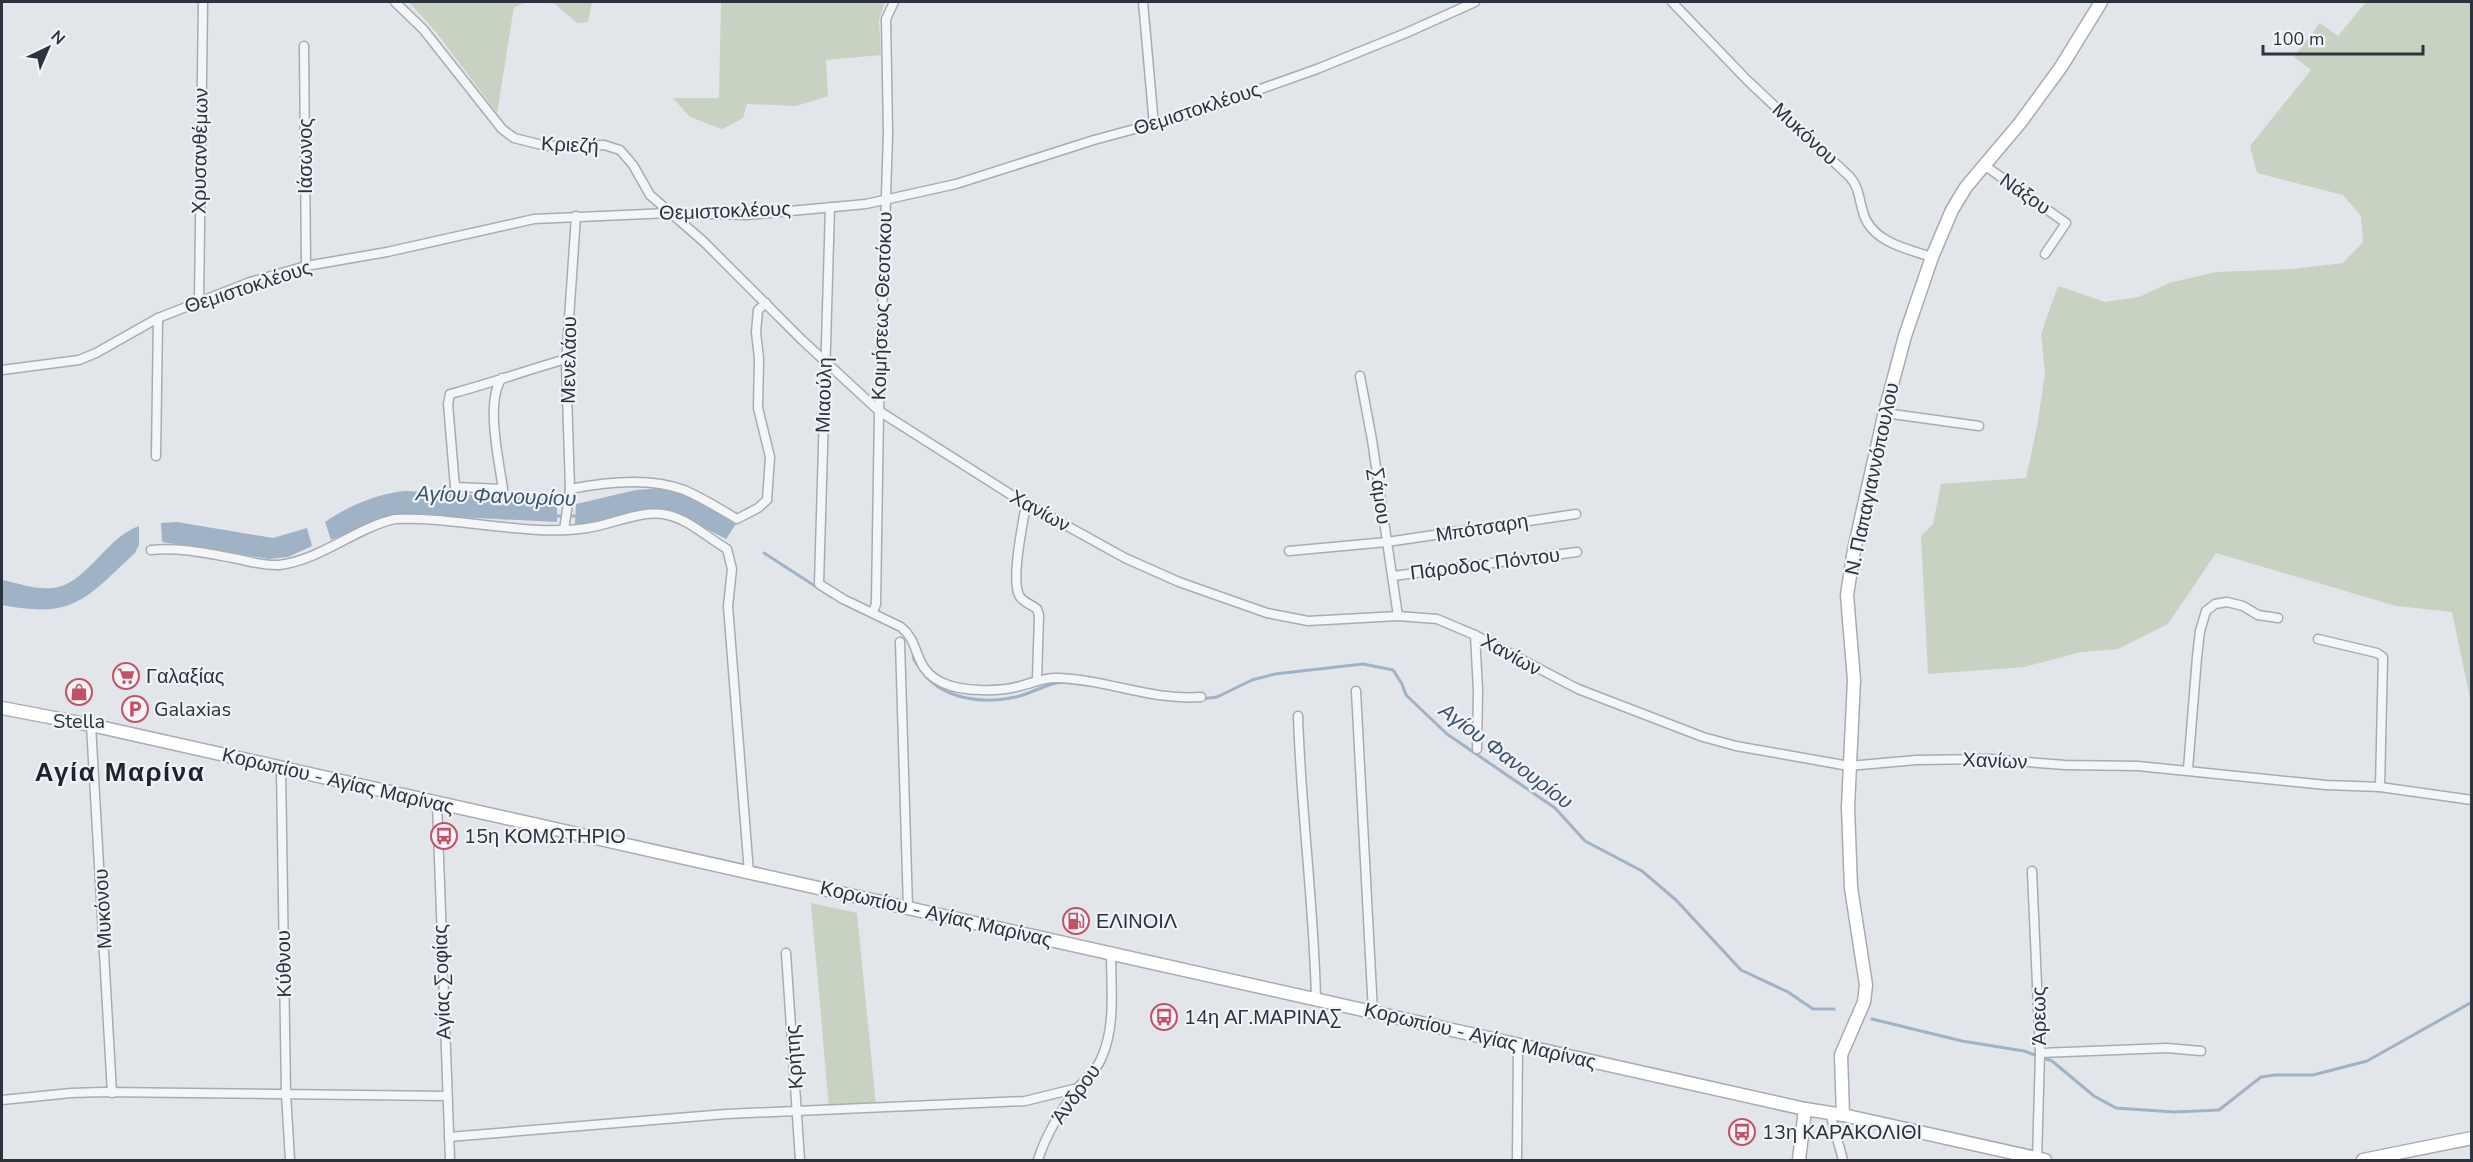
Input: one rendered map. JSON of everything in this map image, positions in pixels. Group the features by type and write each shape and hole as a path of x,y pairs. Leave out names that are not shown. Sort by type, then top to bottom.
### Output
{"main road":[{"name":"Ν. Παπαγιαννόπουλου","path":"1843,1115 1841,1055 1864,1002 1866,985 1851,888 1849,766 1854,680 1847,595 1854,550 1885,412 1905,336 1932,258 1952,210 2054,76 2101,2"},
{"name":"Κορωπίου - Αγίας Μαρίνας","path":"2,708 91,725 2040,1160"},
{"path":"1800,1161 1805,1109"},
{"path":"2363,1161 2472,1138"}],"street":[{"name":"Χρυσανθέμων","path":"199,301 203,2"},
{"name":"Κριεζή","path":"395,2 423,29 501,129 514,138 546,146 604,146 620,150 633,165 650,195 669,213"},
{"name":"Κοιμήσεως Θεοτόκου","path":"873,612 876,604 879,411 888,134 886,19 894,2"},
{"path":"1143,2 1154,125"},
{"name":"Θεμιστοκλέους","path":"2,370 79,360 158,318 199,301 250,282 306,266 387,252 523,222 576,216 669,213 747,215 866,204 972,180 1094,140 1190,114 1317,69 1475,2"},
{"name":"Μυκόνου","path":"1672,2 1747,80 1850,177 1859,191 1863,215 1875,232 1896,245 1932,258"},
{"name":"Ιάσωνος","path":"304,46 306,266"},
{"name":"Νάξου","path":"1984,165 2066,223 2045,254"},
{"name":"Μιαούλη","path":"830,207 819,584 873,612"},
{"name":"Χανίων","path":"669,213 703,241 879,411 1026,504 1125,558 1179,582 1267,613 1308,621 1398,616 1437,619 1475,635 1578,689 1703,737 1736,746 1849,766 1916,760 1989,759 2188,769 2326,785 2380,788 2472,800"},
{"name":"Μενελάου","path":"564,526 570,489 566,359 576,216"},
{"path":"570,489 590,485 643,483 668,486 695,495 737,519 758,508 767,500 770,457 758,408 760,376 756,332 758,310 766,303"},
{"path":"156,456 158,318"},
{"path":"502,378 496,386 494,409 503,489 455,487 448,397 450,393 486,385 502,378 566,359"},
{"name":"Σάμου","path":"1360,376 1394,576 1398,616"},
{"path":"1885,412 1979,426"},
{"path":"1026,504 1018,561 1017,588 1024,602 1037,609 1039,615 1037,679"},
{"path":"151,550 171,548 261,565 279,565 293,562 340,543 375,525 395,519 564,526 603,525 651,513 681,520 728,549 732,569 728,606 730,642 749,873"},
{"name":"Μπότσαρη","path":"1289,551 1387,542 1576,514"},
{"name":"Πάροδος Πόντου","path":"1394,576 1577,552"},
{"path":"2188,769 2196,657 2206,611 2215,604 2227,602 2243,606 2258,615 2278,618"},
{"path":"873,612 908,633 920,664 927,672 942,683 961,688 979,690 1020,687 1037,679 1057,678 1110,685 1156,696 1181,699 1201,697"},
{"path":"1475,635 1478,690 1477,749"},
{"path":"2318,639 2377,653 2383,657 2380,788"},
{"path":"900,642 908,908"},
{"path":"1356,691 1373,1012"},
{"path":"1298,716 1316,999"},
{"name":"Μυκόνου","path":"91,725 112,1093"},
{"name":"Κύθνου","path":"281,768 286,1094 290,1161"},
{"name":"Αγίας Σοφίας","path":"437,803 450,1161"},
{"name":"Άρεως","path":"2032,871 2040,1054 2040,1160"},
{"name":"Κρήτης","path":"786,953 800,1161"},
{"name":"Άνδρου","path":"1038,1161 1042,1146 1060,1113 1101,1062 1108,1041 1111,1012 1111,954"},
{"path":"1517,1161 1518,1045"},
{"path":"2040,1054 2167,1048 2200,1051"},
{"path":"448,1137 726,1114 1024,1101 1078,1088"},
{"path":"2,1100 71,1093 446,1096"},
{"path":"1830,1113 1843,1161"}],"green space":[{"path":"409,2 527,2 514,7 497,113 436,32"},
{"path":"544,2 592,2 588,22 577,23 555,4"},
{"path":"721,2 885,2 879,20 881,55 826,60 828,96 796,106 747,104 743,118 722,129 690,117 673,98 719,98"},
{"path":"2366,2 2471,2 2471,703 2452,612 2396,606 2216,553 2168,624 2118,649 2081,652 2024,667 1928,674 1921,536 1933,524 1941,484 2026,478 2038,422 2045,372 2041,334 2058,286 2105,302 2139,297 2169,283 2216,272 2293,269 2343,263 2363,242 2361,216 2343,195 2257,173 2250,146 2311,70 2294,57 2320,23 2338,36"},
{"path":"811,903 857,913 876,1106 829,1108"}],"water":[{"path":"665,488 702,502 736,524 726,539 689,520 641,511 575,524 576,504 636,490"},
{"path":"406,491 546,499 557,503 557,522 398,514 331,540 325,522 334,516 374,497"},
{"path":"177,522 273,538 307,528 312,546 288,557 269,559 162,542 161,523"},
{"path":"139,526 139,545 135,553 77,602 47,609 2,605 2,580 40,588 65,585 86,570 116,540"}],"waterway":[{"name":"Αγίου Φανουρίου","path":"553,516 579,516"},
{"name":"Αγίου Φανουρίου","path":"764,553 832,597"},
{"name":"Αγίου Φανουρίου","path":"842,603 863,613"},
{"name":"Αγίου Φανουρίου","path":"913,652 914,660 919,667"},
{"name":"Αγίου Φανουρίου","path":"1201,699 1217,697 1252,680 1275,674 1363,664 1393,670 1406,695 1447,734 1555,808 1585,841 1642,871 1676,900 1741,970 1788,992 1813,1009 1834,1009"},
{"name":"Αγίου Φανουρίου","path":"925,675 944,690 979,700 1016,697 1060,682 1088,685"},
{"name":"Αγίου Φανουρίου","path":"1153,698 1185,701"},
{"name":"Αγίου Φανουρίου","path":"1872,1019 1962,1041 2024,1051 2052,1061 2094,1096 2116,1108 2174,1112 2219,1110 2261,1077 2313,1075 2367,1061 2472,1002"}],"place":[{"name":"Γαλαξίας","path":"126,676"},
{"name":"Stella","path":"79,692"},
{"name":"Galaxias","path":"135,709"},
{"name":"15η ΚΟΜΩΤΗΡΙΟ","path":"444,836"},
{"name":"ΕΛΙΝΟΙΛ","path":"1076,921"},
{"name":"14η ΑΓ.ΜΑΡΙΝΑΣ","path":"1164,1017"},
{"name":"13η ΚΑΡΑΚΟΛΙΘΙ","path":"1742,1132"}],"district":[{"name":"Αγία Μαρίνα","path":"120,772"}]}
